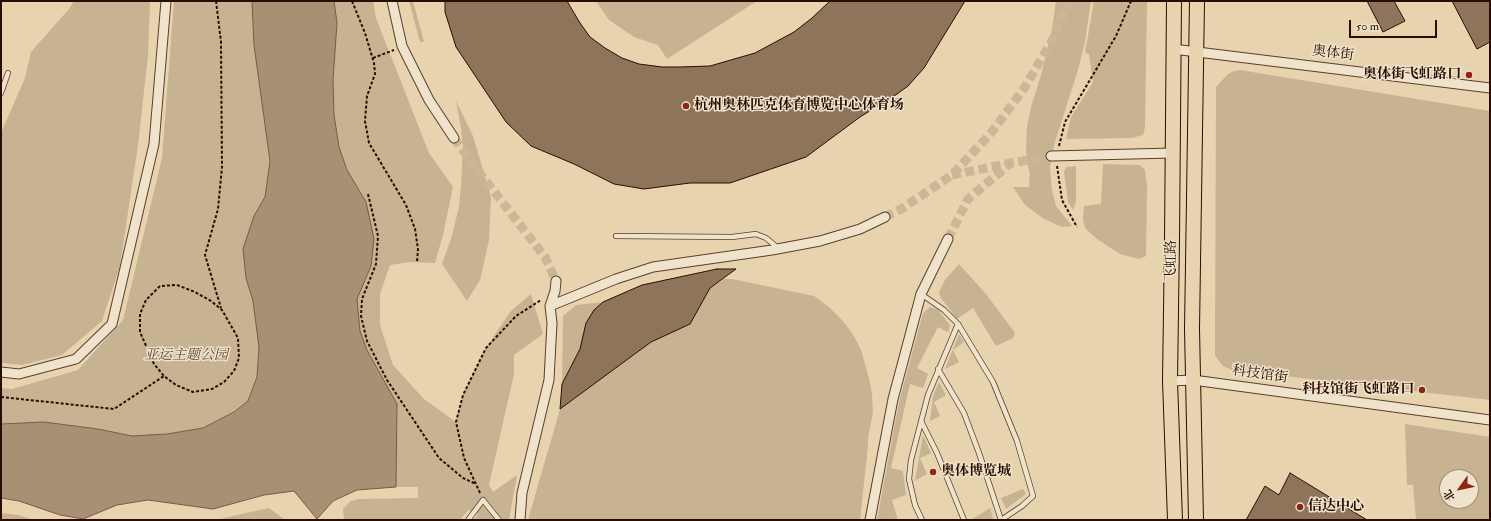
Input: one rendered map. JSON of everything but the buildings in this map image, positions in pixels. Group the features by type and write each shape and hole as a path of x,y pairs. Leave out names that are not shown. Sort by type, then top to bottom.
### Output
{"main road":[{"name":"飞虹路","path":"1174,1 1170,381 1175,520"},
{"name":"飞虹路","path":"1196,520 1192,329 1197,1"}],"street":[{"path":"1,372 19,374 76,359 112,324 154,144 166,1"},
{"path":"392,1 402,46 429,100 454,138"},
{"name":"奥体街","path":"1173,49 1490,88"},
{"path":"1054,156 1173,154"},
{"path":"550,306 616,279 653,267 780,249 820,241 860,229 885,217"},
{"path":"870,520 893,399 921,294 948,239"},
{"path":"520,520 522,492 549,380 552,323 550,306 556,286"},
{"name":"科技馆街","path":"1170,381 1193,380 1490,420"}],"lane":[{"path":"1,94 8,72"},
{"path":"616,236 732,237 756,234 766,238 780,249"},
{"path":"921,294 944,310 958,324 993,382 1017,441 1033,496 1022,506 1001,520 964,413 938,369"},
{"path":"922,520 915,505 909,479 911,460 928,395 958,324"},
{"path":"921,420 937,453 964,520"},
{"path":"468,520 483,500 499,520"}],"path":[{"path":"216,1 221,50 222,167 218,209 205,255 222,310 238,338 239,358 234,371 224,382 212,389 193,392 176,385 164,376 154,364 140,332 140,314 146,300 160,286 177,285 195,292 211,301 222,310"},
{"path":"352,1 366,32 373,58 375,74 368,96 365,121 369,143 406,205 416,229 418,249 417,262"},
{"path":"1077,227 1062,200 1058,185 1054,156 1065,122 1116,36 1131,1"},
{"path":"373,58 402,46"},
{"path":"368,194 378,236 376,264 362,300 361,316 367,341 387,380 439,458 463,478 476,484"},
{"path":"483,500 464,458 456,422 463,395 486,348 516,316 556,286"},
{"path":"1,397 114,409 164,376"}],"green space":[{"path":"74,1 150,1 148,56 138,145 120,266 102,321 62,355 22,365 1,363 1,133 25,78 31,52 69,9"},
{"name":"亚运主题公园","path":"174,1 252,1 254,45 270,161 265,197 254,216 246,278 253,301 259,347 257,377 248,401 234,412 203,428 167,434 132,436 98,429 44,422 1,424 1,388 12,389 78,370 123,320 162,158"},
{"path":"334,1 373,1 376,18 429,153 453,187 443,235 435,263 411,262 390,265 380,294 380,325 393,365 424,399 456,422 463,395 486,348 510,312 531,294 543,334 514,355 514,374 489,485 493,492 517,475 509,520 474,520 478,514 468,510 460,520 344,520 343,509 351,501 359,499 418,498 418,487 396,487 397,404 367,349 360,331 357,299 371,266 366,202 347,170 339,147 334,115 333,80 337,23"},
{"path":"409,1 413,1 424,42 420,42"},
{"path":"596,1 757,1 667,59 658,45 634,37 609,20"},
{"path":"1056,1 1091,1 1085,42 1078,70 1054,145 1050,167 1052,190 1056,206 1072,226 1062,227 1044,219 1025,205 1013,187 1029,187 1030,173 1026,151 1027,127 1052,29"},
{"path":"1094,1 1147,1 1145,128 1143,135 1132,138 1066,139 1071,117 1093,82 1089,54 1085,53"},
{"path":"1240,70 1490,111 1490,400 1232,370 1223,366 1218,360 1215,355 1216,87 1228,74"},
{"path":"456,101 473,136 491,197 489,240 480,280 467,301 442,264 451,239 459,207 461,185 463,147"},
{"path":"1103,164 1140,165 1145,170 1147,187 1146,256 1139,259 1120,254 1097,239 1085,228 1083,219 1084,206 1101,204"},
{"path":"1076,166 1076,201 1073,210 1068,202 1064,172 1066,167"},
{"path":"959,264 986,294 1015,333 1013,338 996,346 973,308 957,319 941,298 939,292 945,280"},
{"path":"724,279 732,279 814,296 829,307 843,321 854,336 861,350 869,378 873,412 868,438 860,520 528,520 560,409 651,342 710,288"},
{"path":"603,302 594,310 586,323 580,349 562,384 563,316 576,305"},
{"path":"930,307 938,310 950,325 948,332 938,327 917,368 928,374 923,388 910,384 891,468 903,471 906,495 892,500 898,520 877,520 899,402 923,313"},
{"path":"959,334 964,342 953,350 959,362 945,369"},
{"path":"939,382 946,395 934,402 940,416 930,421 933,396"},
{"path":"1405,424 1490,437 1490,520 1416,520 1413,485 1407,485"},
{"path":"923,435 931,453 920,458 927,474 915,481"},
{"path":"1023,489 1026,494 1006,509 1001,498"},
{"path":"269,508 285,520 215,520"},
{"path":"990,508 993,518 990,520 971,520"},
{"path":"1,513 19,515 34,520 1,520"}],"shaded area":[{"path":"252,1 334,1 337,23 333,80 334,115 339,147 347,170 366,202 374,239 371,266 357,299 360,331 367,350 397,404 396,487 357,490 333,501 317,519 294,491 264,495 213,509 148,500 117,505 83,519 60,515 19,501 1,498 1,424 44,422 98,429 132,436 167,434 203,428 234,412 248,401 257,377 259,347 253,301 246,278 243,249 254,216 265,197 270,161 254,45"}],"tunnel":[{"path":"885,217 901,209 952,175 991,133 1025,87 1054,37 1068,1"},
{"path":"454,138 545,257 556,281"},
{"path":"952,175 1051,156"},
{"path":"948,239 968,199 1011,163"}],"place":[{"name":"奥体街飞虹路口","path":"1469,75"},
{"name":"杭州奥林匹克体育博览中心体育场","path":"686,106"},
{"name":"科技馆街飞虹路口","path":"1422,390"},
{"name":"奥体博览城","path":"933,472"},
{"name":"信达中心","path":"1300,507"}]}
